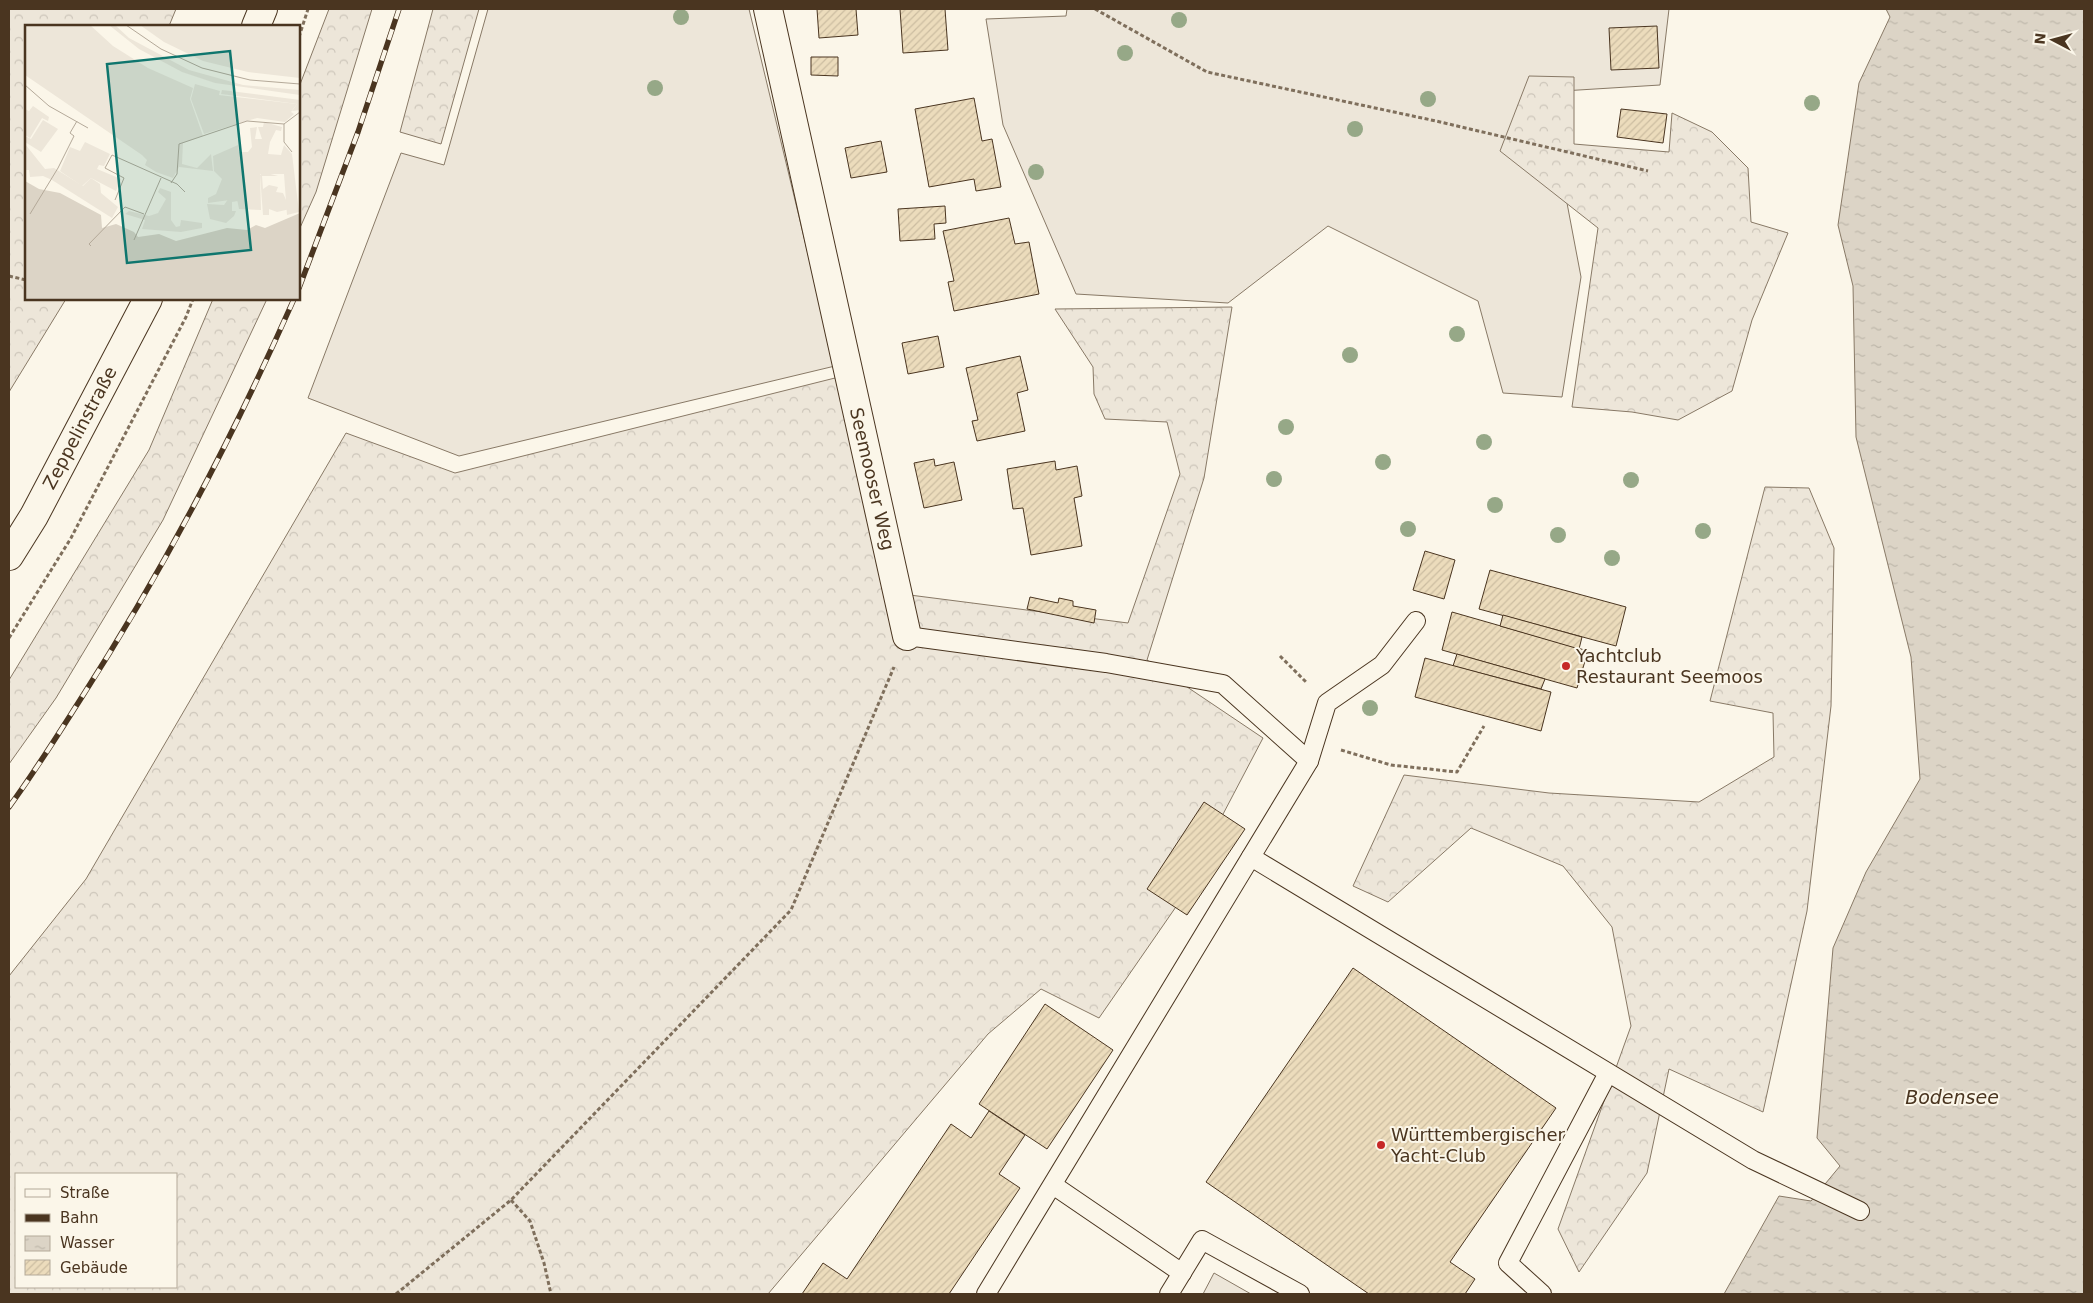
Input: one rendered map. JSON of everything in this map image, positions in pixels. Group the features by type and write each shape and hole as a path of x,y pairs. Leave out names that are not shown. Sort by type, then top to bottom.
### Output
{"street":[{"path":"256,25 263,9"},
{"name":"Seemooser Weg","path":"768,9 907,636"},
{"name":"Zeppelinstraße","path":"9,556 34,516 147,300"}],"lane":[{"path":"986,1294 1309,760 1327,703 1382,665 1416,621"},
{"path":"907,636 1106,663 1223,684 1309,760"},
{"path":"1251,857 1753,1160 1860,1211"},
{"path":"1542,1294 1508,1263 1608,1073"},
{"path":"1053,1185 1182,1272"},
{"path":"1169,1294 1202,1240 1300,1294"}],"path":[{"path":"300,34 308,9"},
{"path":"1095,9 1207,72 1436,121 1648,171"},
{"path":"9,276 25,280"},
{"path":"9,638 71,538 186,317 193,300"},
{"path":"396,1294 511,1200 791,910 907,636"},
{"path":"1280,656 1290,666"},
{"path":"1314,742 1391,765 1457,772 1484,726"},
{"path":"511,1200 530,1221 544,1262 551,1294"}],"green space":[{"path":"9,9 176,9 169,25 25,25 25,300 65,300 9,392"},
{"path":"329,9 372,9 316,192 300,228 300,84"},
{"path":"433,9 479,9 441,144 400,132"},
{"path":"488,9 749,9 835,366 459,456 308,398 401,153 444,165"},
{"path":"1067,9 1669,9 1660,85 1546,92 1581,277 1562,397 1503,393 1478,301 1328,226 1228,303 1076,294 1003,125 986,19 1066,16"},
{"path":"1529,76 1574,77 1574,144 1669,152 1672,113 1712,132 1748,168 1751,222 1788,233 1752,320 1732,391 1678,420 1632,412 1572,407 1598,228 1500,151"},
{"path":"213,300 267,300 163,520 56,698 9,764 9,680 149,450"},
{"path":"1232,307 1204,478 1147,660 1263,738 1180,901 1099,1018 1041,989 988,1034 768,1294 9,1294 9,976 86,879 346,433 455,473 855,373 902,594 1128,623 1180,474 1167,422 1105,419 1094,394 1093,367 1055,309"},
{"path":"1765,487 1809,488 1834,548 1831,706 1807,911 1763,1112 1669,1069 1647,1173 1579,1272 1558,1229 1631,1026 1612,927 1563,866 1471,828 1388,902 1353,886 1404,775 1549,793 1699,802 1774,757 1773,713 1710,701"},
{"path":"1214,1273 1251,1294 1203,1294"}],"water":[{"name":"Bodensee","path":"1886,9 2084,9 2084,1294 1724,1294 1779,1196 1811,1201 1840,1166 1817,1138 1833,948 1866,872 1920,779 1911,657 1856,437 1853,286 1838,225 1859,83 1890,17"}],"building":[{"path":"817,9 856,9 858,35 819,38"},
{"path":"900,9 945,9 948,50 903,53"},
{"path":"1657,26 1659,68 1611,70 1609,28"},
{"path":"811,57 838,57 838,76 811,75"},
{"path":"974,98 982,141 992,139 1001,187 976,191 974,179 929,187 915,109"},
{"path":"1621,109 1667,114 1663,143 1617,137"},
{"path":"881,141 887,172 851,178 845,148"},
{"path":"945,206 946,223 934,224 935,239 900,241 898,209"},
{"path":"1009,218 1015,244 1029,242 1039,294 954,311 948,282 954,281 943,231"},
{"path":"938,336 944,367 908,374 902,343"},
{"path":"1020,356 1028,390 1017,393 1025,431 977,441 972,421 978,420 966,368"},
{"path":"934,459 935,466 954,462 962,500 924,508 914,463"},
{"path":"1055,461 1056,470 1077,466 1082,496 1074,498 1082,546 1031,555 1023,508 1013,509 1007,469"},
{"path":"1425,551 1455,560 1444,599 1413,590"},
{"path":"1490,570 1626,607 1616,646 1479,609"},
{"path":"1030,597 1058,603 1059,598 1073,601 1073,606 1096,610 1094,623 1027,609"},
{"path":"1452,612 1588,651 1577,688 1442,650"},
{"path":"1503,615 1582,637 1579,649 1500,626"},
{"path":"1457,654 1545,679 1541,689 1453,666"},
{"path":"1425,658 1551,692 1541,731 1415,697"},
{"path":"1204,802 1245,829 1187,915 1147,889"},
{"name":"Württembergischer Yacht-Club","path":"1353,968 1556,1108 1450,1262 1475,1279 1465,1294 1369,1294 1206,1182"},
{"path":"1045,1004 1113,1050 1047,1149 979,1104"},
{"path":"989,1111 1025,1135 999,1174 1020,1188 949,1294 802,1294 823,1263 847,1279 951,1124 971,1138"}],"railway":[{"path":"300,285 358,132 399,9"},
{"path":"9,807 45,754 140,603 221,453 294,300"}],"place":[{"name":"Yachtclub Restaurant Seemoos","path":"1566,666"},
{"name":"Württembergischer Yacht-Club","path":"1381,1145"}]}
